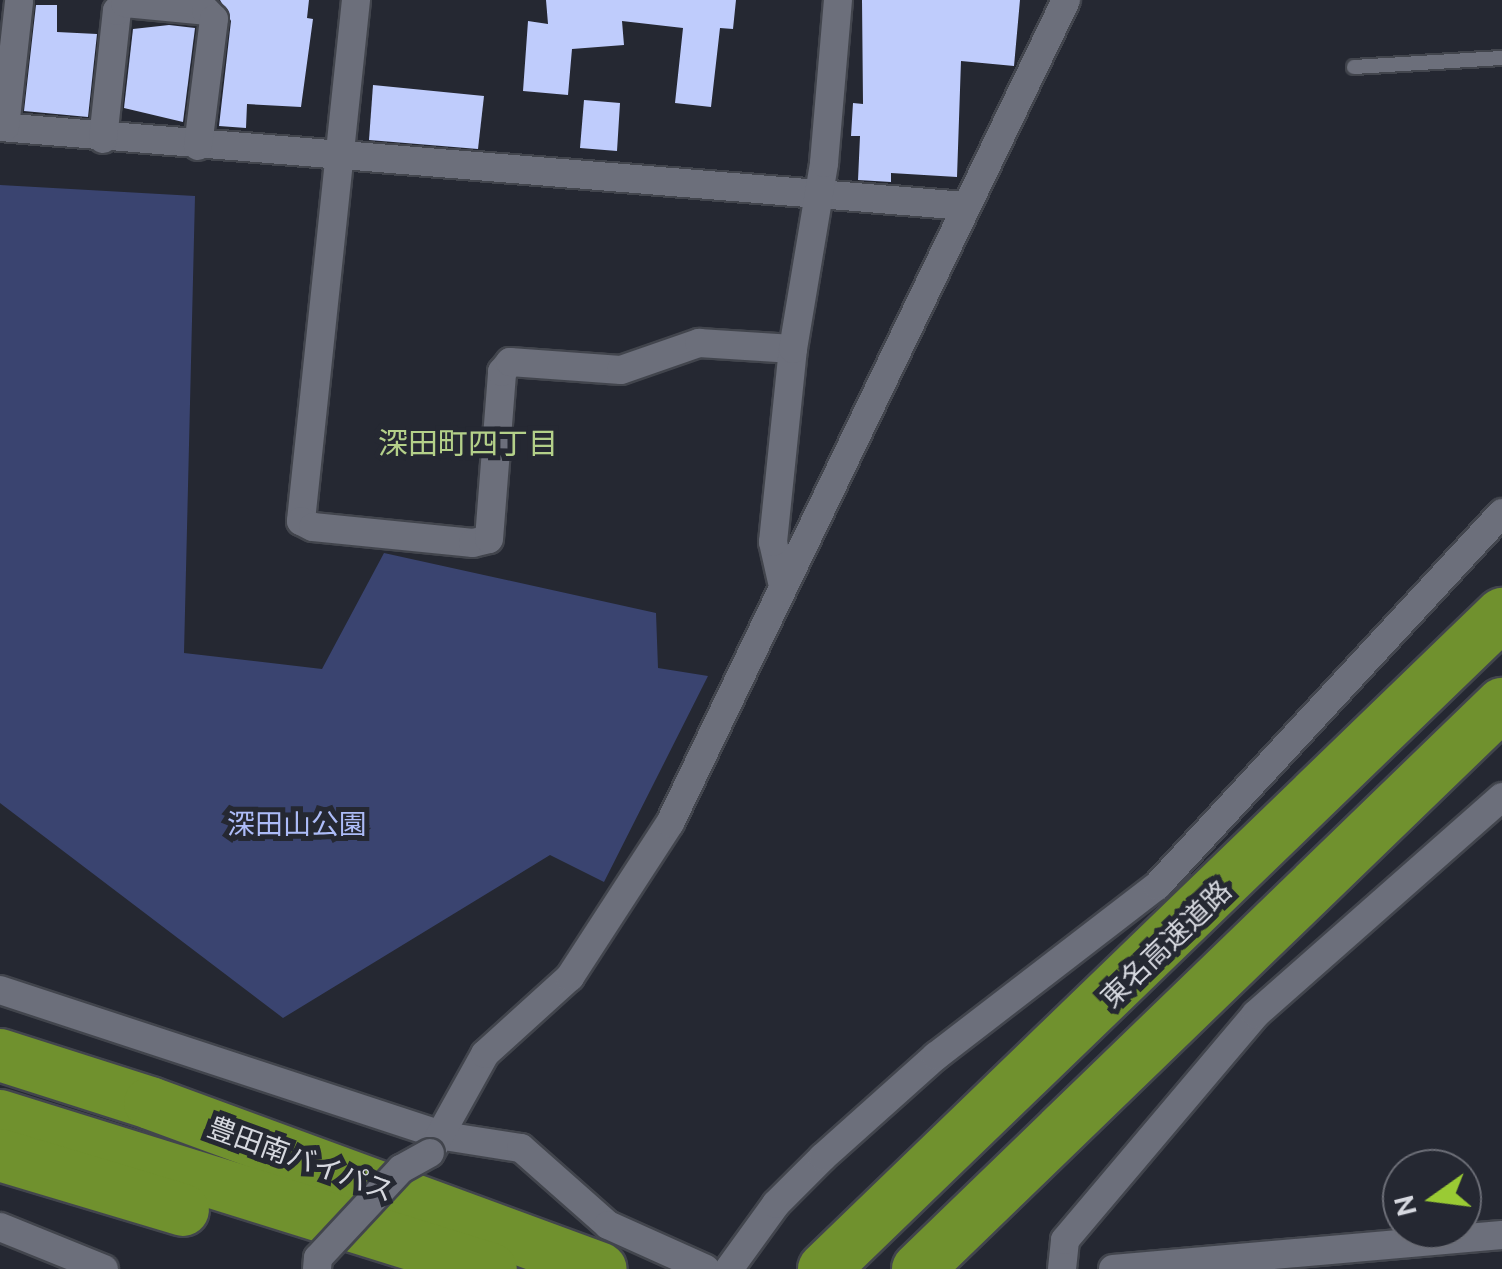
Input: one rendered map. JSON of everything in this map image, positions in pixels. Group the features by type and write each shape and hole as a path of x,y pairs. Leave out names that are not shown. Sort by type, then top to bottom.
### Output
{"highway":[{"name":"東名高速道路","path":"825,1269 1502,614"},
{"path":"918,1269 1502,704"},
{"path":"0,1028 301,1144 402,1197"},
{"name":"豊田南バイパス","path":"0,1055 600,1269"},
{"name":"豊田南バイパス","path":"0,1116 485,1267"},
{"path":"0,1155 284,1238 485,1267"}],"street":[{"path":"356,0 343,153 301,521 313,528 473,543 488,539 502,372 510,362 622,370 698,343 792,348"},
{"path":"782,582 772,542 792,348 815,189 824,163 838,0"},
{"path":"317,1269 318,1258 400,1169 437,1144 486,1054 570,978 670,823 782,582 1066,0"},
{"path":"19,2 3,127 103,139 815,189 965,206"},
{"path":"103,139 117,11 126,3 206,11 214,19 198,146"},
{"path":"730,1269 822,1157 936,1056 1157,886 1502,513"},
{"path":"1062,1269 1064,1240 1256,1014 1502,797"},
{"path":"0,990 437,1144 521,1148 608,1225 706,1269"},
{"path":"0,1227 46,1260 104,1269"},
{"path":"1113,1269 1382,1245"}],"lane":[{"path":"1354,67 1502,58"}],"green space":[{"name":"深田山公園","path":"0,185 195,196 184,653 322,669 384,553 656,613 658,668 708,676 604,882 550,855 283,1018 0,803"}],"building":[{"path":"220,0 309,0 307,18 313,19 301,107 247,104 246,128 219,126 231,21"},
{"path":"546,0 736,0 733,29 720,28 711,107 675,103 683,28 622,21 624,45 572,49 568,95 523,91 528,21 548,24"},
{"path":"862,0 1020,0 1014,66 961,61 957,177 891,173 891,182 858,180 860,136 851,136 853,103 863,104"},
{"path":"36,5 57,5 57,32 97,34 88,117 24,111"},
{"path":"169,25 195,28 183,122 124,108 133,29"},
{"path":"373,85 484,96 478,149 369,140"},
{"path":"584,100 620,103 617,151 580,148"}],"district":[{"name":"深田町四丁目","path":"468,443"}]}
